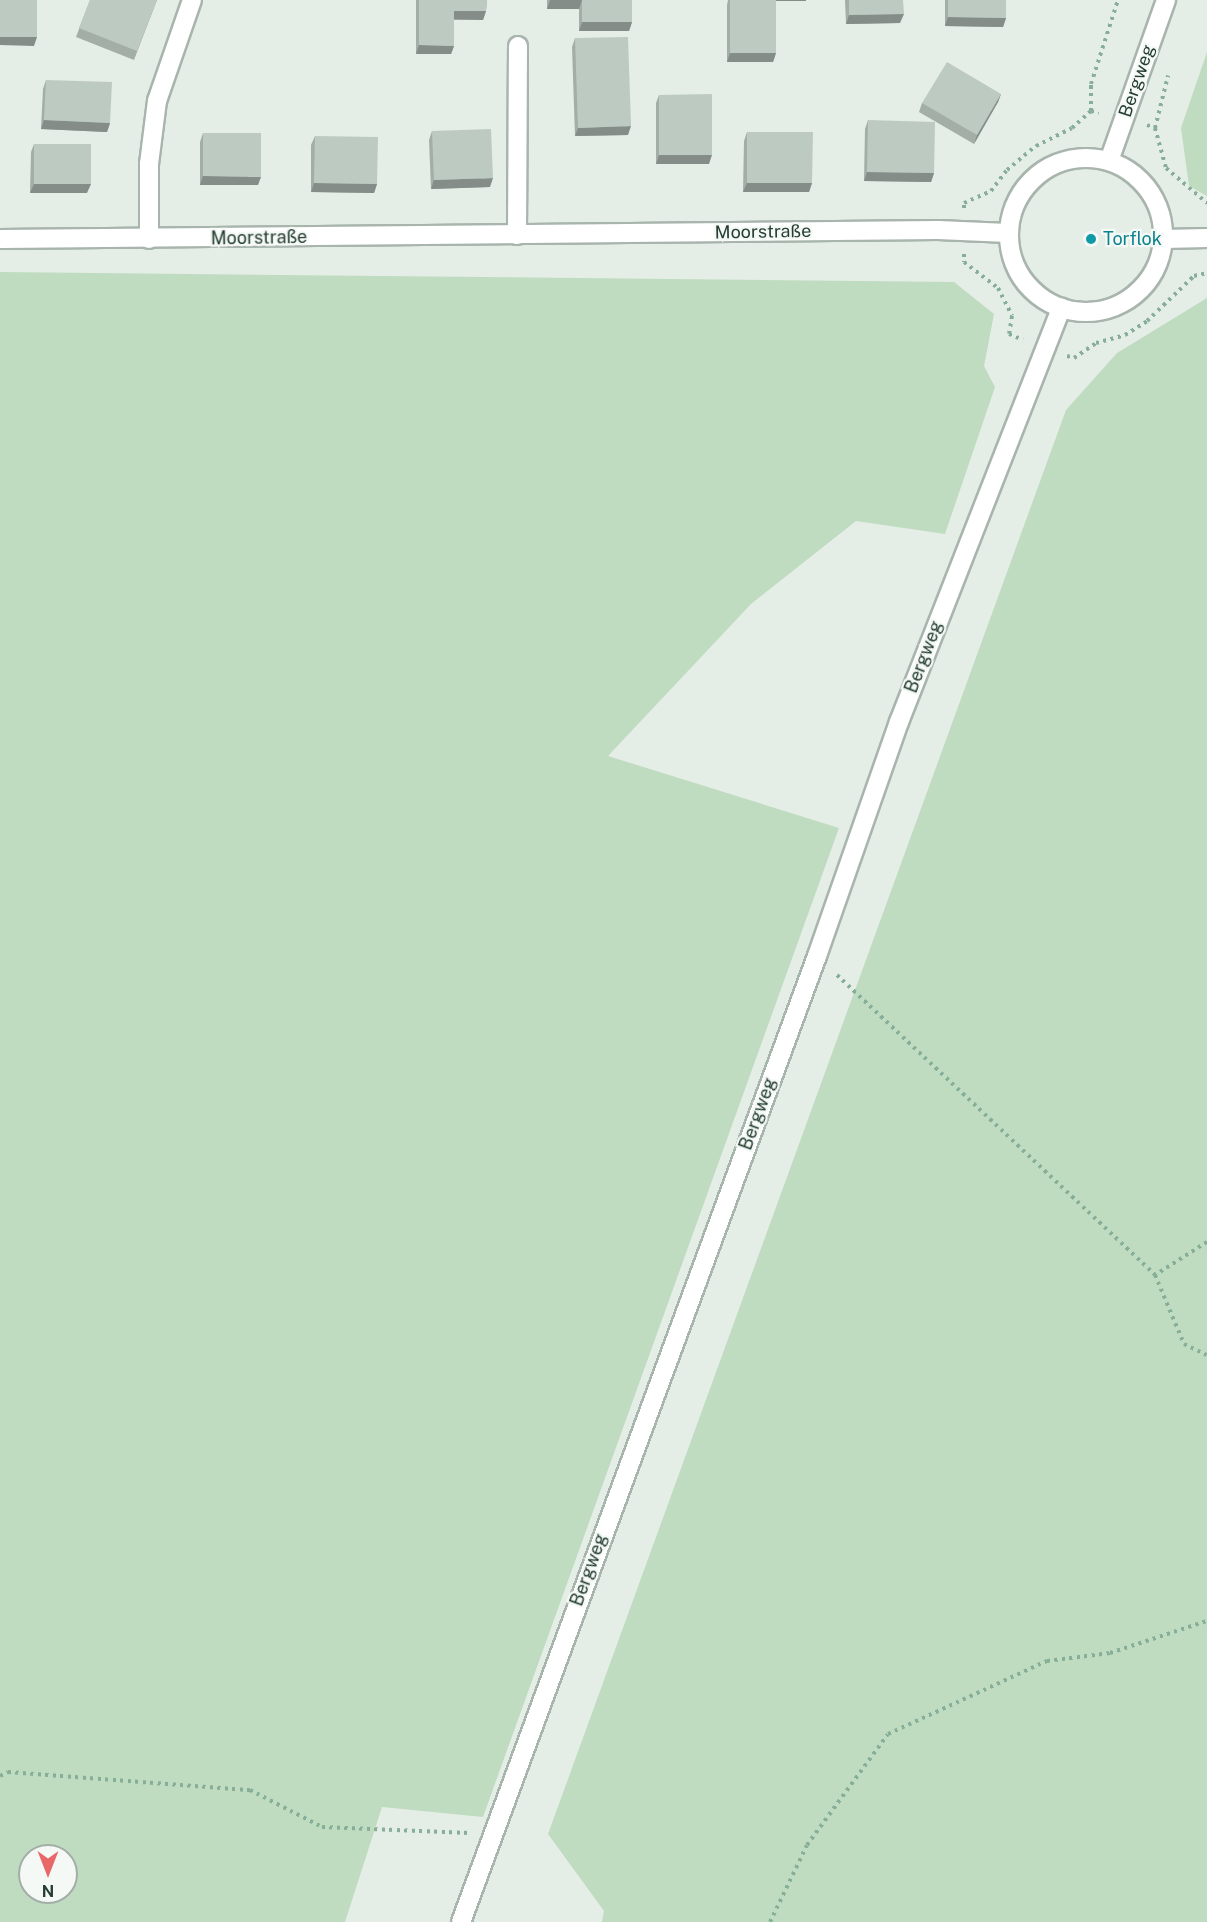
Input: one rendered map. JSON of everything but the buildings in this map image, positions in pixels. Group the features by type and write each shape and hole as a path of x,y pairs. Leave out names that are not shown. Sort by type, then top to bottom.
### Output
{"main road":[{"path":"149,238 149,164 157,101 192,0"},
{"name":"Bergweg","path":"1109,161 1166,0"},
{"path":"518,46 518,235"},
{"path":"1089,158 1109,161 1129,171 1153,196 1160,214 1163,238 1156,266 1132,296 1115,306 1087,312 1061,308 1045,300 1020,275 1008,233 1012,211 1022,191 1050,166 1089,158"},
{"name":"Moorstraße","path":"0,239 964,231 1008,233"},
{"path":"1163,238 1207,238"},
{"name":"Bergweg","path":"460,1922 817,956 899,722 1061,308"}],"path":[{"path":"1118,0 1091,84 1091,111 1072,128 1036,146 1007,170 991,191 964,203 964,262 998,288 1012,316 1009,334 1074,358 1096,343 1125,335 1148,321 1194,276 1207,273"},
{"path":"1091,111 1155,128 1166,168 1207,203"},
{"path":"817,956 1155,1275 1184,1344 1207,1355"},
{"path":"1155,1275 1207,1242"},
{"path":"770,1922 807,1845 888,1734 1047,1661 1110,1653 1207,1621"},
{"path":"0,1776 8,1772 250,1790 322,1827 491,1834"}],"green space":[{"path":"1207,52 1207,196 1189,186 1181,128"},
{"path":"0,272 954,282 994,314 984,366 995,387 945,534 856,521 751,604 608,756 839,828 483,1817 382,1807 345,1922 0,1922"},
{"path":"1207,298 1207,1922 602,1922 604,1911 548,1834 1066,410 1117,353"}],"place":[{"name":"Torflok","path":"1091,239"}]}
